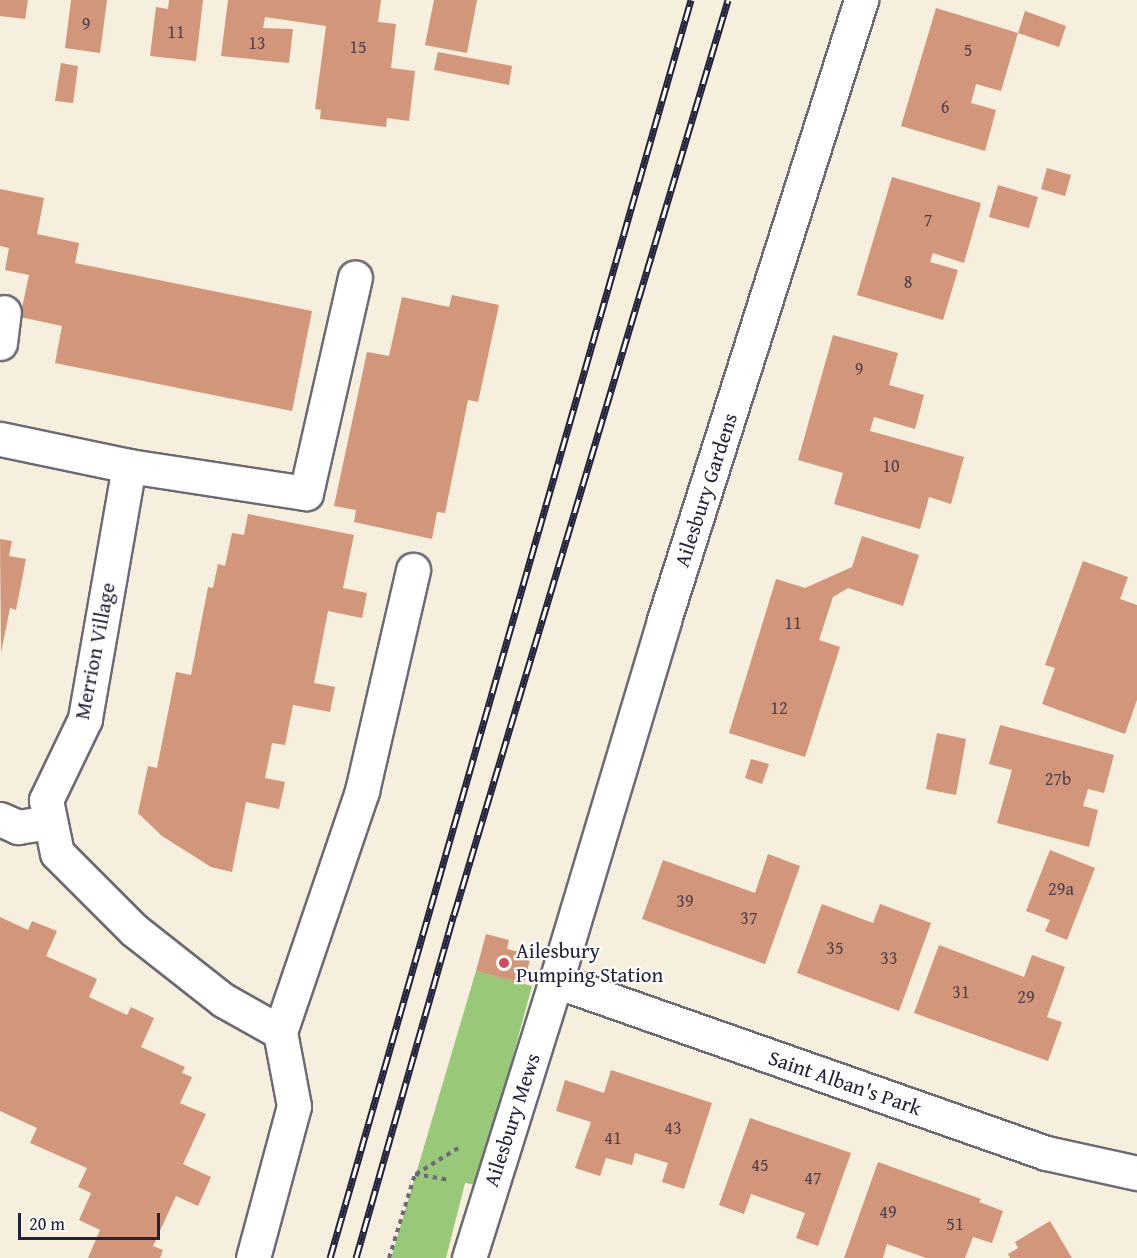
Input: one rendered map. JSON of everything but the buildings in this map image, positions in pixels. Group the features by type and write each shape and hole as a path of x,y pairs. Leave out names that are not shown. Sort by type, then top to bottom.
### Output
{"street":[{"name":"Ailesbury Gardens","path":"556,981 664,620 861,0"},
{"path":"0,439 129,466 306,493 355,277"},
{"name":"Merrion Village","path":"129,466 85,719 46,800 57,853 134,930 223,1000 280,1032"},
{"path":"253,1258 294,1106 280,1032 362,791 413,570"},
{"path":"0,819 18,827 50,822"},
{"name":"Saint Alban's Park","path":"556,981 1046,1154 1137,1173"},
{"name":"Ailesbury Mews","path":"469,1258 556,981"}],"path":[{"path":"389,1258 415,1174 490,1188"}],"green space":[{"path":"476,971 532,986 478,1185 465,1183 446,1258 391,1258"}],"railway":[{"path":"330,1258 691,0"},
{"path":"356,1258 454,915 728,0"}],"place":[{"name":"Ailesbury Pumping Station","path":"504,963"}]}
